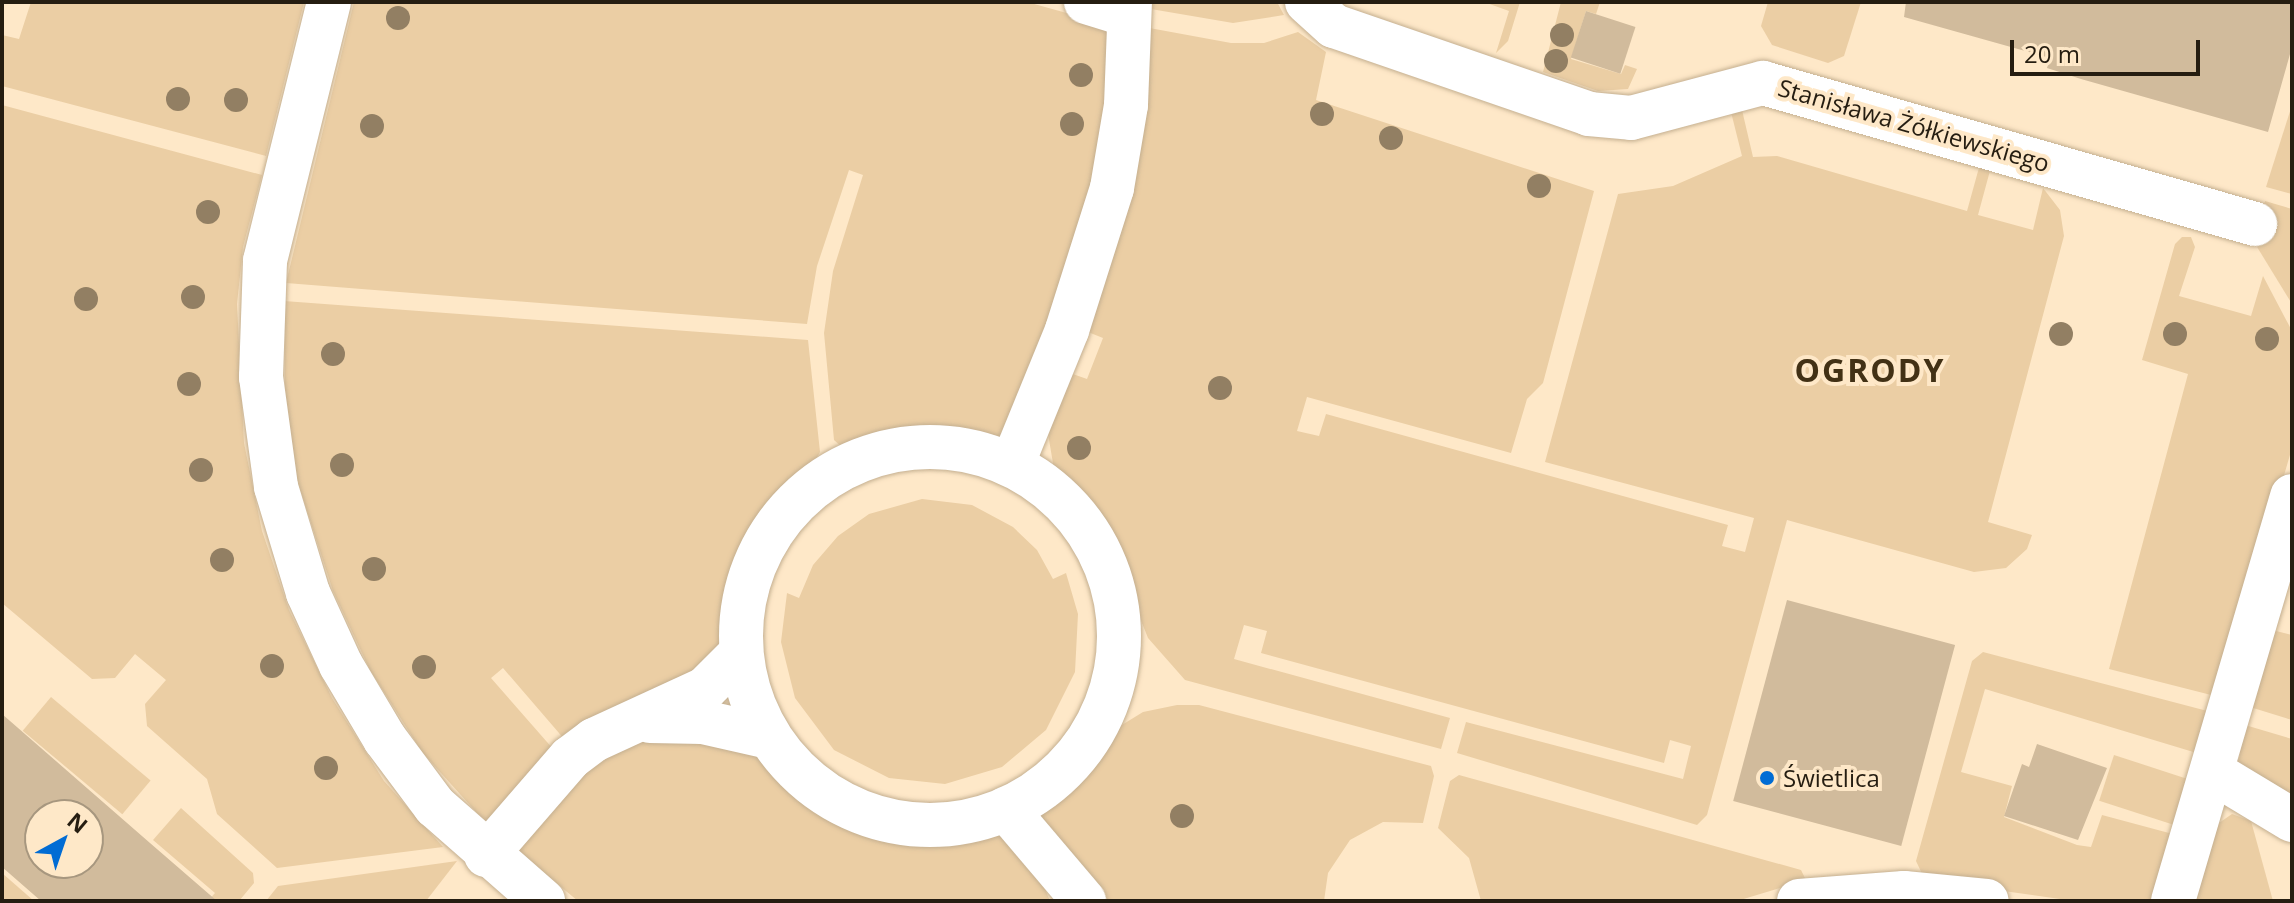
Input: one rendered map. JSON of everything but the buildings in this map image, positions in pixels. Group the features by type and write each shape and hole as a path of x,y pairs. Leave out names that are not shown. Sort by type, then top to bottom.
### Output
{"street":[{"path":"329,2 265,261 259,334 271,461 290,542 341,665 409,773 486,855 543,901"},
{"path":"1012,465 1071,317 1112,188 1126,105 1129,8 1086,2"},
{"name":"Stanisława Żółkiewskiego","path":"1307,2 1334,26 1589,114 1631,118 1763,83 2255,224"},
{"path":"944,447 1012,465 1070,508 1093,537 1109,570 1120,617 1119,655 1094,732 1073,762 1043,788 1006,809 932,825 881,818 840,801 801,775 769,737 751,697 741,653 740,617 758,561 794,507 833,475 872,456 908,448 944,447"},
{"path":"2173,901 2214,773 2292,496"},
{"path":"486,855 570,758 594,740 705,689 741,653"},
{"path":"643,720 715,724 769,737"},
{"path":"2214,773 2292,820"},
{"path":"1006,809 1077,899"},
{"path":"1799,901 1904,893 1987,901"}],"shaded area":[{"path":"31,2 304,2 266,156 2,86 2,35 19,39"},
{"path":"354,2 1027,2 1099,22 1108,30 1109,103 1081,236 1005,434 990,439 912,430 843,448 834,440 824,333 833,271 863,175 849,170 817,266 807,324 286,283"},
{"path":"1145,2 1277,2 1284,15 1233,23 1145,8"},
{"path":"1484,2 1520,2 1508,41 1496,53 1509,11"},
{"path":"1561,2 1600,2 1596,14 1586,11 1571,59 1621,74 1625,65 1637,69 1628,89 1598,91 1543,72"},
{"path":"1768,2 1861,2 1844,56 1828,63 1772,45 1761,26"},
{"path":"1144,27 1231,43 1264,43 1298,32 1326,52 1316,100 1594,191 1543,383 1527,399 1511,453 1307,397 1297,431 1319,436 1326,414 1728,525 1722,546 1745,552 1754,518 1545,462 1618,194 1673,186 1742,156 1731,112 1742,110 1753,157 1777,156 1967,211 1980,164 1991,167 1978,215 2033,230 2043,188 2060,210 2064,236 1988,522 2032,535 2027,549 2006,568 1974,572 1787,520 1707,815 1697,825 1457,753 1466,722 1683,779 1691,746 1670,740 1664,763 1261,653 1267,631 1244,625 1234,659 1450,718 1441,749 1185,680 1148,638 1104,528 1055,475 1047,428 1067,372 1087,379 1103,338 1083,330"},
{"path":"2,105 262,175 243,247 237,304 244,443 262,531 289,610 332,698 384,781 443,847 277,868 217,814 207,779 147,726 145,704 166,680 135,654 115,678 92,679 2,603"},
{"path":"2292,105 2292,194 2266,187"},
{"path":"2265,201 2292,209 2292,304 2254,242"},
{"path":"2182,237 2191,237 2195,247 2179,296 2251,316 2263,276 2292,331 2292,448 2219,697 2109,669 2188,374 2142,360 2175,244"},
{"path":"284,301 808,340 820,452 811,469 768,509 746,545 731,589 724,640 713,663 565,740 503,668 491,678 554,750 488,825 422,752 370,670 333,591 297,480 285,389"},
{"path":"922,499 972,505 1013,527 1037,550 1053,579 1066,573 1078,614 1075,672 1046,730 1002,767 945,784 889,778 834,750 795,698 781,642 787,593 799,598 813,565 838,536 869,514"},
{"path":"2272,630 2292,635 2292,720 2250,707"},
{"path":"1983,652 2215,713 2200,754 1985,689 1961,772 2012,786 2004,817 2077,845 2091,847 2102,815 2169,833 2172,837 2154,901 2074,901 1925,880 1916,861 1972,661"},
{"path":"51,697 151,781 122,814 23,731"},
{"path":"1177,705 1199,705 1431,766 1434,776 1423,823 1383,822 1350,840 1328,873 1324,901 1109,901 1051,837 1040,816 1083,773 1117,728 1143,712"},
{"path":"2245,725 2292,739 2292,798 2238,763"},
{"path":"637,740 754,746 812,804 892,838 923,841 999,833 1040,877 1050,901 578,901 514,848 579,773"},
{"path":"2114,755 2193,781 2178,826 2099,801"},
{"path":"1459,775 1801,870 1806,880 1737,901 1481,901 1469,858 1438,828 1450,781"},
{"path":"181,808 253,873 254,883 239,901 208,901 215,893 153,840"},
{"path":"2232,814 2251,821 2273,901 2190,901 2216,825"},
{"path":"457,861 426,901 266,901 278,886"},
{"path":"2,873 34,901 2,901"}],"place":[{"name":"Świetlica","path":"1767,778"}],"district":[{"name":"OGRODY","path":"1870,370"}]}
